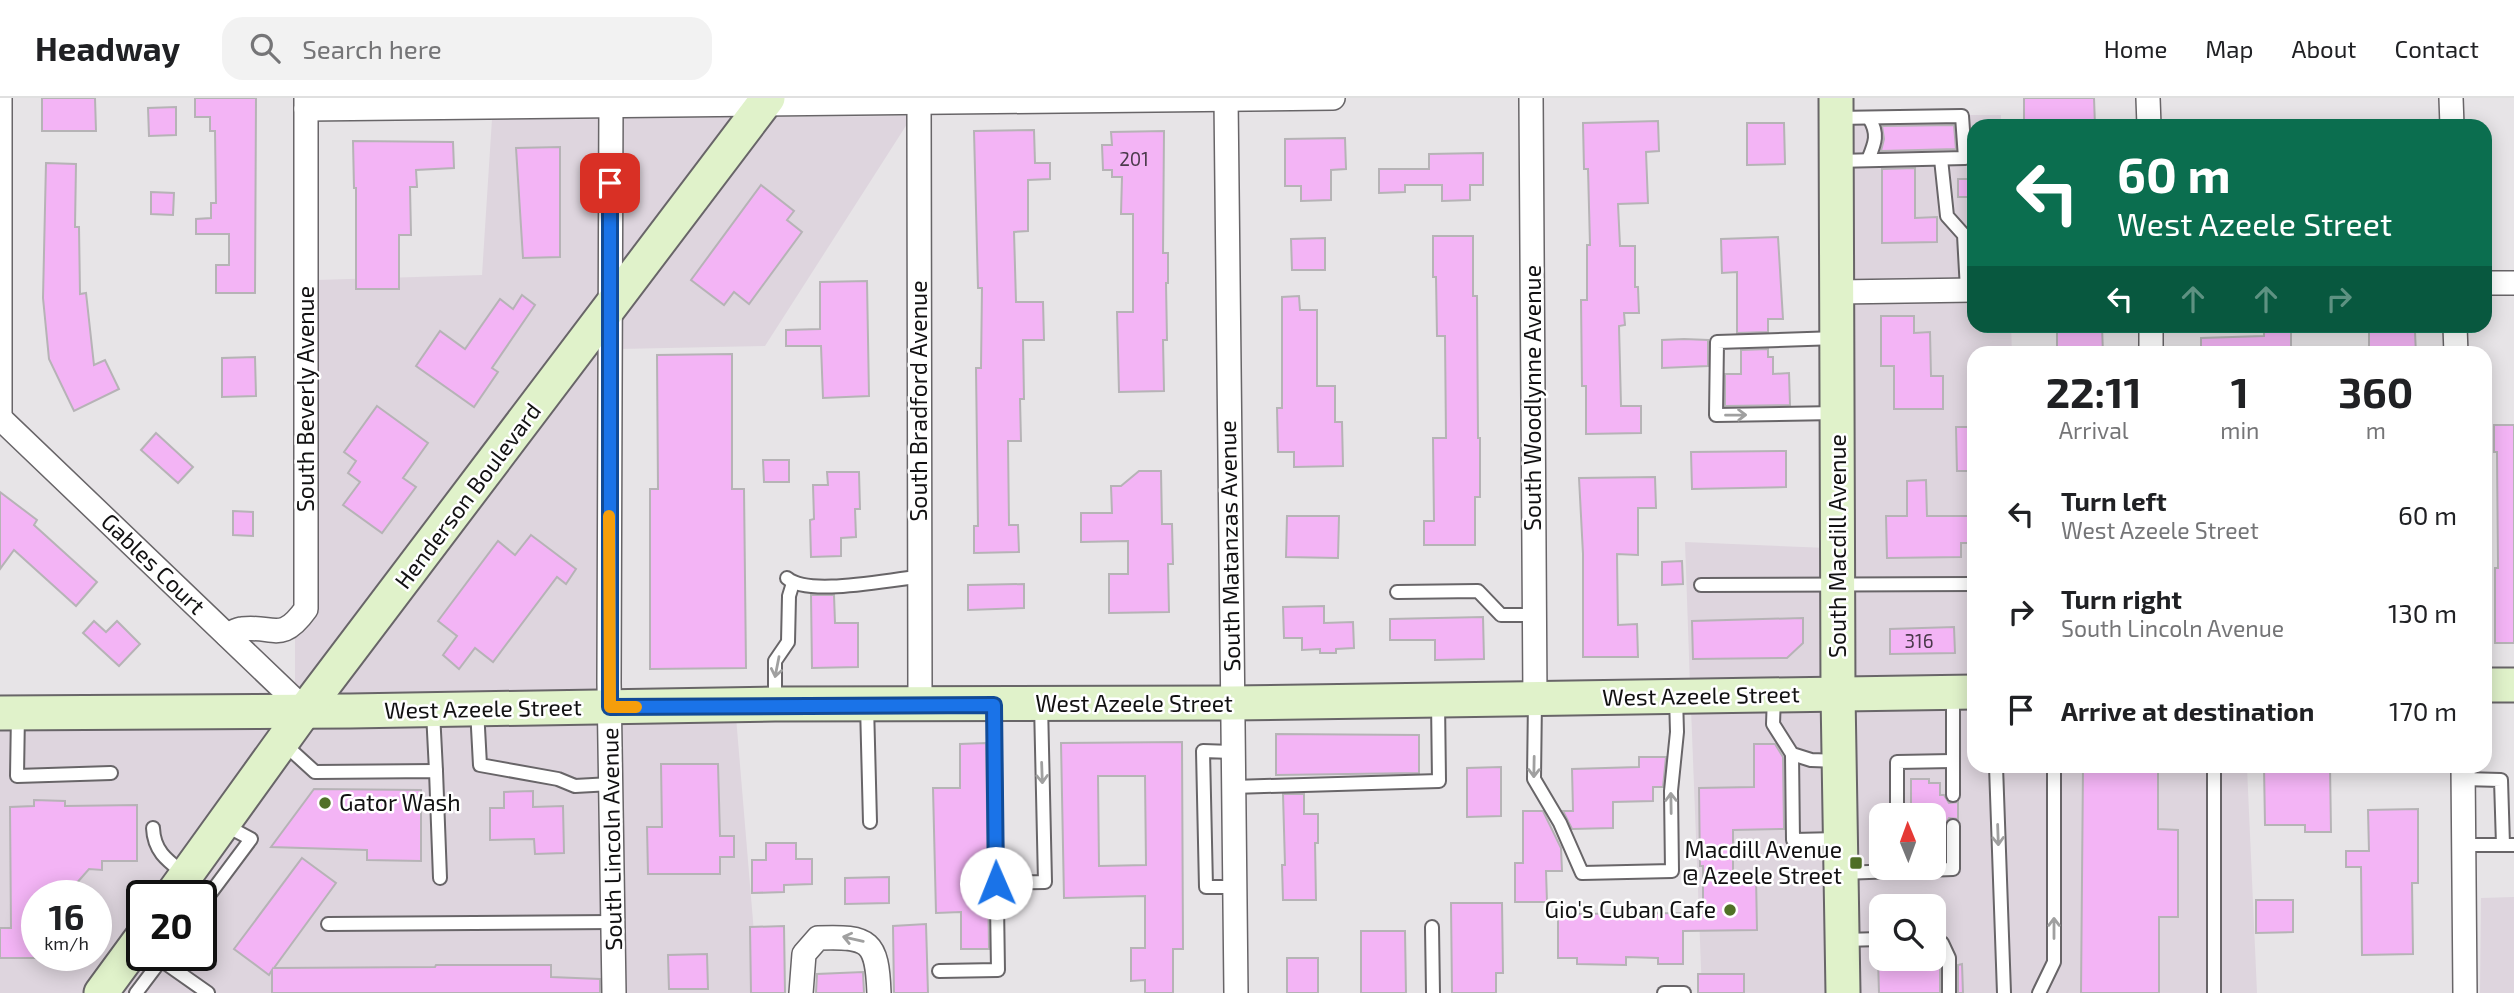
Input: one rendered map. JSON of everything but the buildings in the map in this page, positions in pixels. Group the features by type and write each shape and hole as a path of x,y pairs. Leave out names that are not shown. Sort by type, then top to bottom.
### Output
{"main road":[{"name":"Henderson Boulevard","path":"183,880 305,710 765,102"},
{"name":"South Macdill Avenue","path":"1836,108 1852,160 1838,292 1837,338 1838,694 1843,993"},
{"path":"2492,685 2514,685"},
{"name":"West Azeele Street","path":"9,713 775,704 1231,703 1963,692"},
{"path":"101,993 130,971"}],"street":[{"path":"0,98 0,418"},
{"path":"306,104 1333,98"},
{"name":"South Woodlynne Avenue","path":"1531,98 1535,699"},
{"path":"2148,98 2149,119"},
{"path":"2451,98 2452,119"},
{"name":"South Matanzas Avenue","path":"1226,99 1236,993"},
{"name":"South Bradford Avenue","path":"919,101 920,705"},
{"name":"South Lincoln Avenue","path":"611,102 608,311 614,993"},
{"name":"South Beverly Avenue","path":"227,635 241,628 277,632 296,623 306,609 306,104"},
{"path":"2492,283 2514,283"},
{"path":"1838,292 1967,290"},
{"name":"Gables Court","path":"0,418 305,710"},
{"path":"2463,773 2465,993"},
{"path":"801,993 803,954 818,938 850,936 867,943 878,961 879,993"}],"lane":[{"path":"1836,108 1870,117 1962,116 1965,158 1852,160"},
{"path":"1852,160 1877,138 1870,117"},
{"path":"1941,159 1947,216 1964,234 1967,258"},
{"path":"1837,338 1717,342 1716,415 1838,413"},
{"path":"775,704 775,661 788,642 790,580 807,586 878,584 894,579 919,577"},
{"path":"1701,585 1967,584"},
{"path":"1397,592 1478,591 1501,615 1535,615"},
{"path":"1952,795 1952,761 1963,692"},
{"path":"1774,695 1773,724 1792,754 1793,840 1840,839"},
{"path":"1535,699 1534,779 1560,823 1582,873 1672,871 1671,791 1677,732 1676,697"},
{"path":"1233,787 1440,781 1438,700"},
{"path":"996,883 1045,882 1041,704"},
{"path":"867,705 870,822"},
{"path":"939,971 998,970 994,705"},
{"path":"433,709 440,878"},
{"path":"477,709 480,765 558,779 575,786 611,784"},
{"path":"9,713 17,776 111,774"},
{"path":"282,742 316,772 436,771"},
{"path":"1232,751 1203,751 1206,887 1234,887"},
{"path":"1792,754 1811,760 1839,761"},
{"path":"1897,803 1897,762 1952,761"},
{"path":"1996,773 2004,993"},
{"path":"2039,993 2054,961 2054,773"},
{"path":"2214,773 2214,993"},
{"path":"2463,773 2501,779 2509,845 2463,845"},
{"path":"217,885 251,839 223,824"},
{"path":"1946,869 1953,869 1953,826"},
{"path":"153,828 153,841 176,880"},
{"path":"1840,873 1869,872"},
{"path":"328,924 613,922"},
{"path":"1432,927 1433,993"},
{"path":"1842,940 1869,939"},
{"path":"1946,952 1949,958 1949,993"},
{"path":"136,993 146,971"},
{"path":"181,971 208,993"},
{"path":"1664,993 1684,993"}],"shaded area":[{"path":"1846,115 2001,115 2001,119 1967,119 1967,278 1848,280"},
{"path":"909,116 909,121 765,346 619,349 619,316 767,117"},
{"path":"740,117 619,279 621,118"},
{"path":"492,119 600,119 598,307 304,694 295,685 295,636 305,630 314,616 316,280 482,275"},
{"path":"1967,302 1967,333 2011,333 2012,346 1967,346 1967,680 1848,683 1848,303"},
{"path":"598,343 599,696 328,698"},
{"path":"1685,542 1827,548 1827,683 1690,685"},
{"path":"1967,704 1967,773 2247,773 2257,993 1853,993 1848,706"},
{"path":"1827,706 1832,993 1702,993 1691,708"},
{"path":"736,717 759,993 624,993 620,719"},
{"path":"599,719 604,993 115,993 131,971 217,971 217,880 196,880 310,722"},
{"path":"283,722 169,880 126,880 126,940 112,960 112,880 21,880 21,971 104,971 88,993 0,993 0,725"},
{"path":"2514,897 2514,993 2480,993 2481,898"}],"slow traffic":[{"path":"609,516 610,707 636,707"}],"place":[{"name":"Gator Wash","path":"325,803"},
{"name":"Macdill Avenue @ Azeele Street","path":"1856,863"},
{"name":"Gio's Cuban Cafe","path":"1730,910"}],"route":[{"path":"610,183 610,707 775,704 994,705 996,883"}]}
